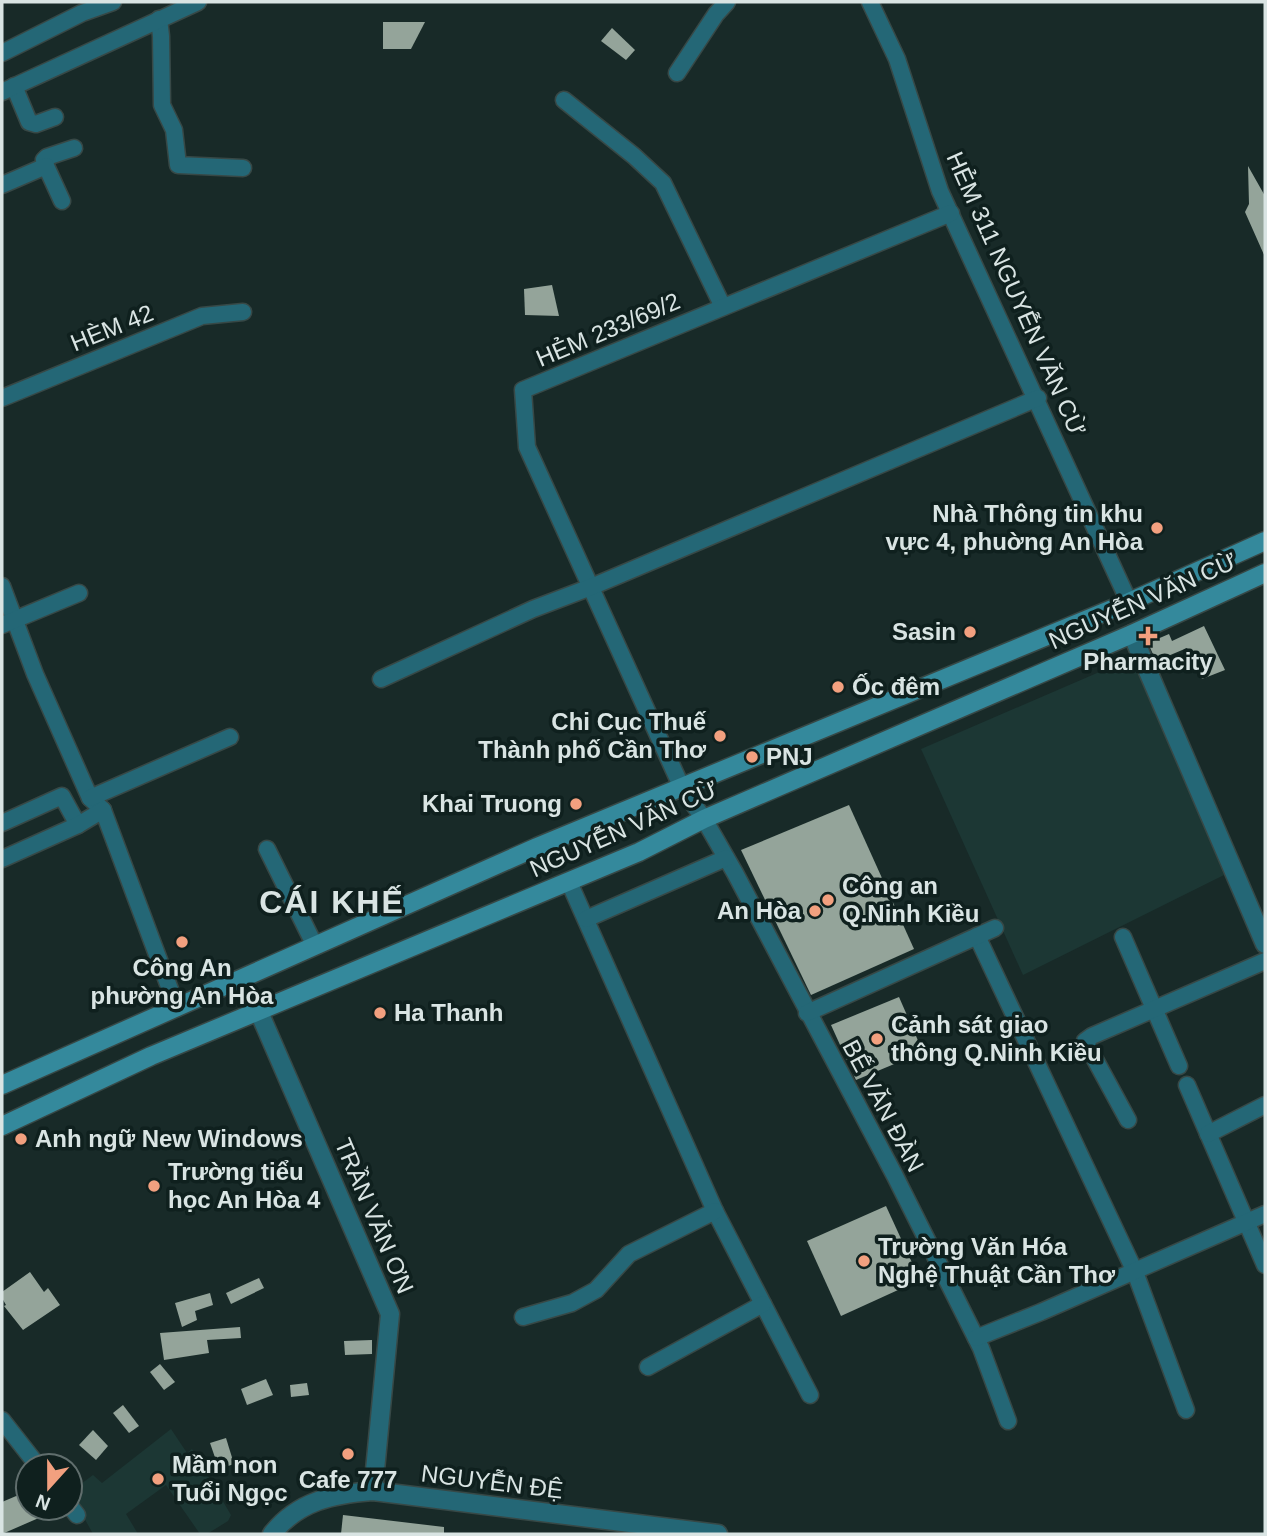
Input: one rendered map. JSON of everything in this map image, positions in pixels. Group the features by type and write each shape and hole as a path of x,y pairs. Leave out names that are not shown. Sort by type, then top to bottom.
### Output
{"main road":[{"name":"NGUYỄN VĂN CỪ","path":"2,1085 537,847 1124,604 1265,541"},
{"name":"NGUYỄN VĂN CỪ","path":"2,1126 151,1056 639,852 704,819 1132,634 1265,573"},
{"path":"1124,604 1132,634"}],"street":[{"path":"2,53 82,13 113,2"},
{"path":"55,117 36,124 29,122 8,89 161,13 198,2"},
{"path":"677,73 727,2"},
{"name":"HẺM 311 NGUYỄN VĂN CỪ","path":"870,2 897,59 940,191 1038,398 1124,604"},
{"path":"161,13 162,105 174,130 178,165 243,168"},
{"path":"564,100 663,183 723,307"},
{"path":"62,201 44,160 74,148"},
{"path":"2,185 46,166"},
{"name":"HẺM 233/69/2","path":"704,819 682,788 527,447 523,390 951,213"},
{"name":"HÈM 42","path":"2,398 202,316 243,312"},
{"path":"381,679 533,609 1038,398"},
{"path":"2,586 8,622 35,674 90,798 103,810 177,1008"},
{"path":"8,622 79,593"},
{"path":"1132,634 1263,932"},
{"path":"90,798 230,737"},
{"path":"2,823 62,796 78,825"},
{"path":"2,859 78,825 103,810"},
{"name":"BẾ VĂN ĐÀN","path":"704,819 895,1176 976,1338 1008,1421"},
{"path":"267,849 315,946"},
{"path":"586,919 726,858"},
{"path":"569,882 715,1211 810,1395"},
{"path":"807,1013 995,928"},
{"path":"977,936 1135,1272 1186,1410"},
{"path":"1123,937 1179,1066"},
{"path":"1128,1120 1085,1041 1265,961"},
{"name":"TRẦN VĂN ƠN","path":"259,1013 390,1314 373,1491"},
{"path":"1187,1085 1265,1265"},
{"path":"1208,1133 1265,1105"},
{"path":"523,1317 572,1303 596,1290 629,1254 715,1211"},
{"path":"976,1338 1265,1214"},
{"path":"648,1367 763,1304"},
{"path":"2,1420 27,1452"},
{"name":"NGUYỄN ĐỆ","path":"272,1534 297,1510 316,1501 338,1494 373,1491 719,1534"}],"shaded area":[{"path":"1134,657 1224,875 1023,975 921,749"},
{"name":"Mầm non Tuổi Ngọc","path":"171,1429 187,1453 192,1449 231,1515 228,1521 207,1534 200,1534 166,1485 126,1514 138,1534 93,1534 84,1518 84,1482 93,1475 102,1483"}],"building":[{"path":"383,22 425,22 411,49 383,49"},
{"path":"612,28 635,50 626,60 601,41"},
{"path":"1248,166 1265,196 1265,257 1245,212 1249,204"},
{"path":"552,285 559,316 525,315 524,289"},
{"path":"1204,626 1225,670 1202,679 1187,648 1156,661 1148,643 1169,634 1172,641"},
{"name":"Công an Q.Ninh Kiều","path":"849,805 914,949 811,995 741,850"},
{"name":"Cảnh sát giao thông Q.Ninh Kiều","path":"899,997 923,1052 856,1080 831,1025"},
{"name":"Trường Văn Hóa Nghệ Thuật Cần Thơ","path":"886,1206 920,1280 841,1316 807,1241"},
{"path":"30,1272 44,1292 48,1288 60,1305 23,1330 4,1306 6,1305 2,1292"},
{"path":"259,1278 264,1288 231,1304 226,1293"},
{"path":"210,1293 213,1305 195,1311 197,1320 182,1327 175,1303"},
{"path":"240,1327 241,1338 207,1340 209,1353 164,1360 160,1333"},
{"path":"372,1340 372,1354 345,1355 344,1341"},
{"path":"160,1364 175,1382 164,1390 150,1372"},
{"path":"266,1379 273,1395 247,1405 241,1389"},
{"path":"307,1383 309,1395 291,1397 290,1385"},
{"path":"123,1405 139,1426 129,1433 113,1413"},
{"path":"93,1430 108,1446 96,1460 79,1445"},
{"path":"226,1438 234,1464 219,1469 210,1443"},
{"path":"14,1497 14,1522 30,1522 2,1534 2,1502"},
{"path":"343,1515 444,1527 444,1534 341,1534"}],"place":[{"name":"Nhà Thông tin khu vực 4, phuờng An Hòa","path":"1157,528"},
{"name":"Sasin","path":"970,632"},
{"name":"Pharmacity","path":"1148,636"},
{"name":"Ốc đêm","path":"838,687"},
{"name":"Chi Cục Thuế Thành phố Cần Thơ","path":"720,736"},
{"name":"PNJ","path":"752,757"},
{"name":"Khai Truong","path":"576,804"},
{"name":"Công an Q.Ninh Kiều","path":"828,900"},
{"name":"An Hòa","path":"815,911"},
{"name":"Công An phường An Hòa","path":"182,942"},
{"name":"Ha Thanh","path":"380,1013"},
{"name":"Cảnh sát giao thông Q.Ninh Kiều","path":"877,1039"},
{"name":"Anh ngữ New Windows","path":"21,1139"},
{"name":"Trường tiểu học An Hòa 4","path":"154,1186"},
{"name":"Trường Văn Hóa Nghệ Thuật Cần Thơ","path":"864,1261"},
{"name":"Cafe 777","path":"348,1454"},
{"name":"Mầm non Tuổi Ngọc","path":"158,1479"}],"district":[{"name":"CÁI KHẾ","path":"332,902"}]}
